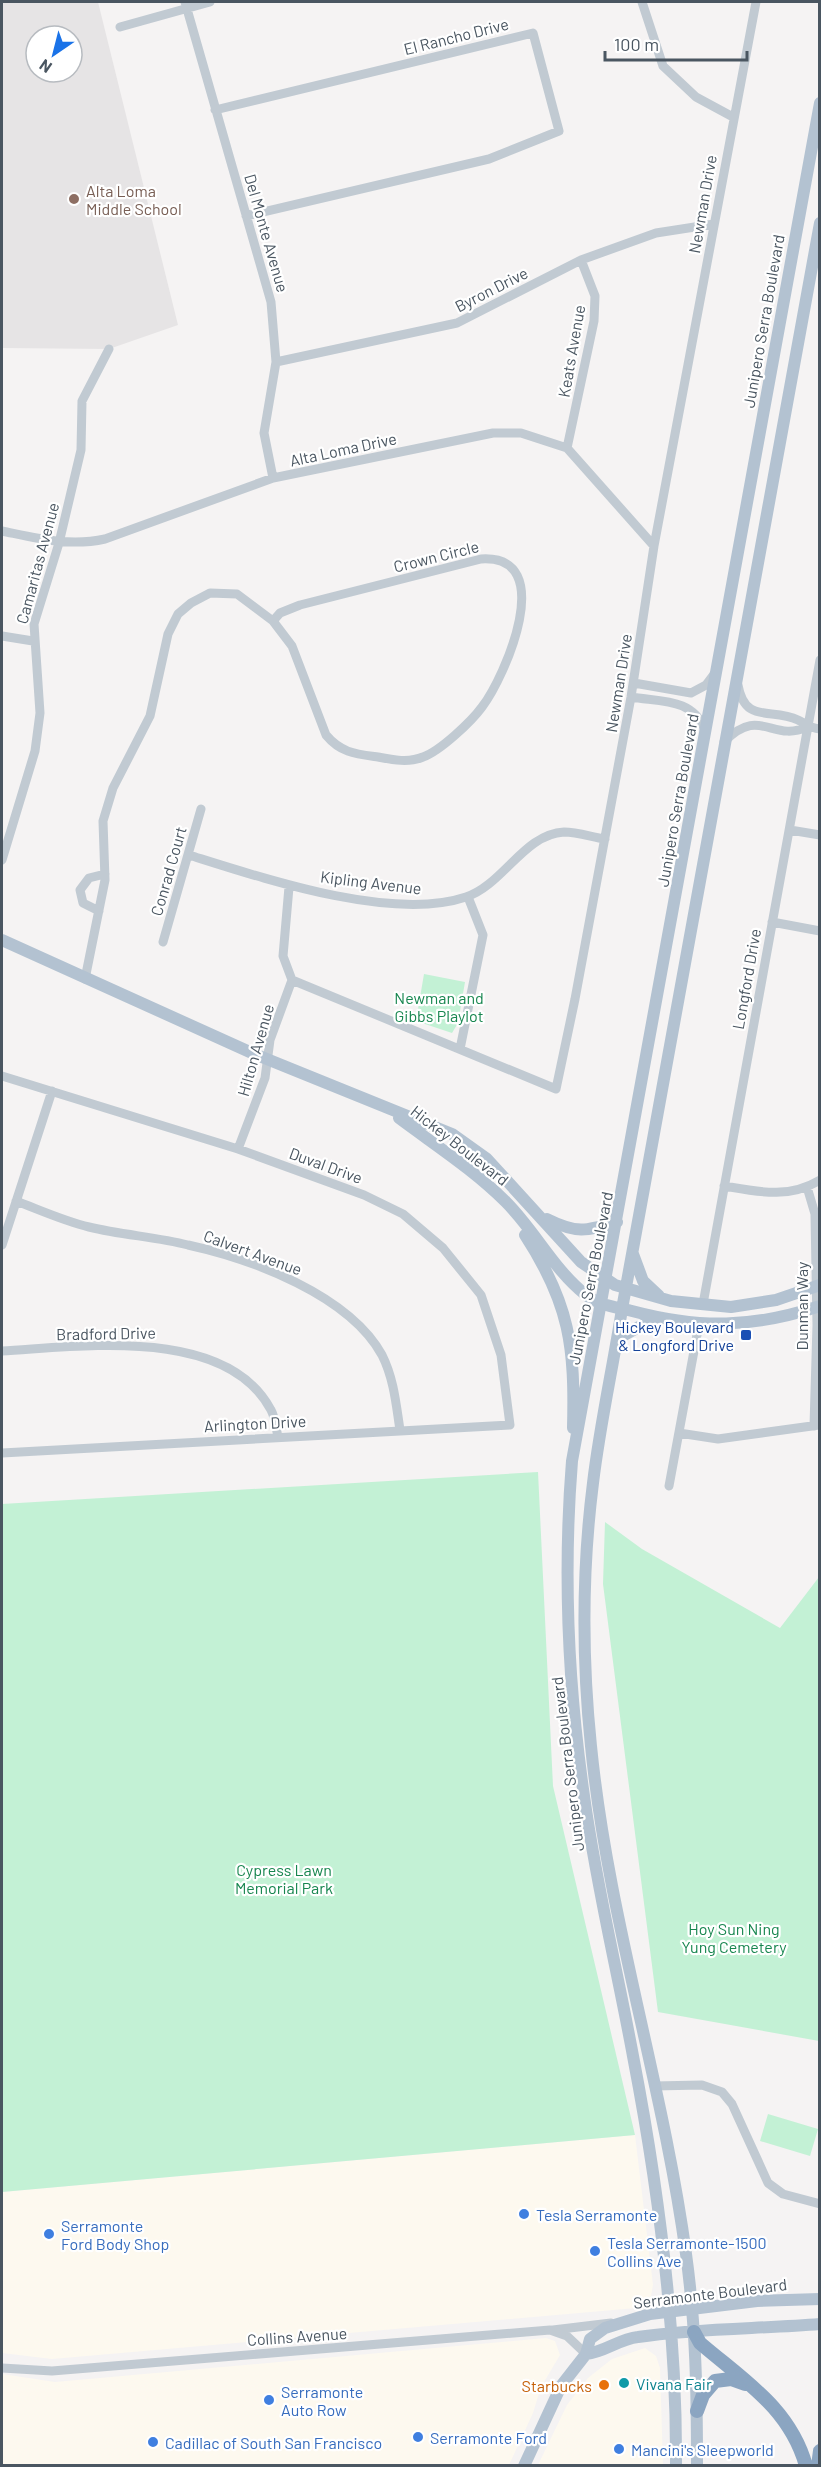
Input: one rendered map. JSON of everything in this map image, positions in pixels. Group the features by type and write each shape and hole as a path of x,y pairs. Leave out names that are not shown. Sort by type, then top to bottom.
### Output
{"highway":[{"path":"694,2332 700,2343 768,2399 791,2428 806,2466"},
{"path":"697,2411 708,2387 722,2378 741,2382 768,2399"},
{"path":"818,2466 819,2451"}],"main road":[{"name":"Junipero Serra Boulevard","path":"676,2466 672,2334 652,2164 591,1841 580,1763 567,1597 567,1548 572,1461 819,103"},
{"name":"Junipero Serra Boulevard","path":"697,2466 694,2332 681,2219 603,1839 587,1701 587,1549 594,1476 621,1309 819,223"},
{"name":"Hickey Boulevard","path":"2,940 85,979 391,1111 435,1127 470,1145 543,1217 581,1262 605,1281 663,1299 731,1307 776,1300 819,1286"},
{"name":"Hickey Boulevard","path":"391,1111 475,1174 513,1209 564,1274 587,1296 601,1304 657,1317 725,1326 764,1322 819,1306"},
{"path":"513,1209 522,1230 549,1275 567,1323 574,1378 572,1461"},
{"path":"543,1217 571,1230 583,1231 617,1222"},
{"path":"632,1251 643,1281 663,1299"},
{"path":"617,1339 657,1317"},
{"name":"Serramonte Boulevard","path":"524,2466 556,2395 570,2372 586,2354 592,2336 619,2321 670,2311 757,2301 819,2299"},
{"path":"586,2354 599,2352 627,2339 694,2332 819,2325"}],"street":[{"path":"120,27 186,5 210,2"},
{"path":"642,2 663,66 696,97 733,117"},
{"name":"Newman Drive","path":"292,980 556,1089 634,683 654,546 756,2"},
{"name":"Del Monte Avenue","path":"186,5 271,302 276,362 264,433 273,478"},
{"name":"El Rancho Drive","path":"215,110 533,33 559,131 489,159 246,216"},
{"name":"Byron Drive","path":"276,362 457,323 581,260 656,233 714,224"},
{"name":"Keats Avenue","path":"567,448 594,321 595,296 581,260"},
{"name":"Camaritas Avenue","path":"2,860 35,751 40,713 33,640 34,624 59,543 81,450 82,401 109,349"},
{"name":"Alta Loma Drive","path":"2,531 59,543 86,543 105,539 273,478 493,434 521,433 567,448"},
{"path":"567,448 654,546"},
{"name":"Crown Circle","path":"85,979 105,874 103,821 113,788 150,716 168,634 178,614 191,603 210,593 237,594 273,621 292,646 326,735 334,744 348,753 402,761 422,758 436,751 481,708 512,651 522,600 522,588 517,575 504,564 481,559 300,605 280,613 273,621"},
{"path":"2,636 33,640"},
{"name":"Longford Drive","path":"703,1304 819,660"},
{"path":"634,683 691,693 706,686 716,672"},
{"path":"737,676 742,701 748,707 755,711 798,720 807,727 819,729"},
{"path":"631,697 688,707 700,717 706,731"},
{"path":"723,744 743,726 751,724 796,732 807,727"},
{"name":"Conrad Court","path":"163,942 201,809"},
{"path":"790,830 819,835"},
{"name":"Kipling Avenue","path":"189,855 289,887 381,902 427,904 468,897 494,880 534,845 556,834 566,832 605,839"},
{"path":"99,911 83,903 80,890 89,878 105,874"},
{"path":"289,887 283,956 292,980"},
{"path":"460,1049 483,935 468,897"},
{"path":"772,922 819,932"},
{"name":"Hilton Avenue","path":"238,1149 265,1078 270,1040 292,980"},
{"name":"Duval Drive","path":"2,1076 238,1149 374,1199 403,1214 443,1248 481,1295 501,1355 510,1425"},
{"path":"2,1245 52,1091"},
{"path":"724,1186 781,1194 807,1187 819,1180"},
{"name":"Dunman Way","path":"807,1187 814,1205 817,1270 817,1426"},
{"name":"Calvert Avenue","path":"16,1201 89,1227 189,1245 254,1265 306,1288 359,1323 381,1355 393,1382 400,1430"},
{"path":"669,1486 699,1324"},
{"name":"Bradford Drive","path":"2,1351 140,1345 176,1349 225,1367 261,1393 273,1412 278,1437"},
{"name":"Arlington Drive","path":"2,1453 510,1425"},
{"path":"679,1433 727,1438 817,1426"},
{"path":"654,2086 702,2085 722,2092 732,2104 768,2183 783,2194 819,2204"},
{"name":"Collins Avenue","path":"2,2368 52,2371 550,2330 619,2321"},
{"path":"550,2330 567,2336 586,2354"}],"shaded area":[{"name":"Alta Loma Middle School","path":"2,2 98,2 178,325 109,349 2,348"},
{"path":"635,2135 653,2285 651,2296 636,2308 52,2359 2,2353 2,2192"},
{"name":"Serramonte Auto Row","path":"546,2338 555,2341 560,2355 541,2387 533,2413 509,2465 2,2465 2,2374 55,2382"},
{"path":"645,2348 656,2356 660,2368 663,2465 538,2465 567,2405 588,2378 612,2359"}],"green space":[{"name":"Newman and Gibbs Playlot","path":"424,974 465,982 458,1023 452,1033 416,1021"},
{"name":"Cypress Lawn Memorial Park","path":"538,1472 553,1786 635,2135 2,2192 2,1504"},
{"name":"Hoy Sun Ning Yung Cemetery","path":"605,1522 642,1549 780,1628 819,1577 819,2041 658,2012 603,1584"},
{"path":"768,2114 818,2129 810,2156 760,2141"}],"place":[{"name":"Alta Loma Middle School","path":"74,199"},
{"name":"Hickey Boulevard & Longford Drive","path":"746,1335"},
{"name":"Tesla Serramonte","path":"524,2214"},
{"name":"Serramonte Ford Body Shop","path":"49,2234"},
{"name":"Tesla Serramonte-1500 Collins Ave","path":"595,2251"},
{"name":"Vivana Fair","path":"624,2383"},
{"name":"Starbucks","path":"604,2385"},
{"name":"Serramonte Auto Row","path":"269,2400"},
{"name":"Serramonte Ford","path":"418,2437"},
{"name":"Cadillac of South San Francisco","path":"153,2442"},
{"name":"Mancini's Sleepworld","path":"619,2449"}]}
